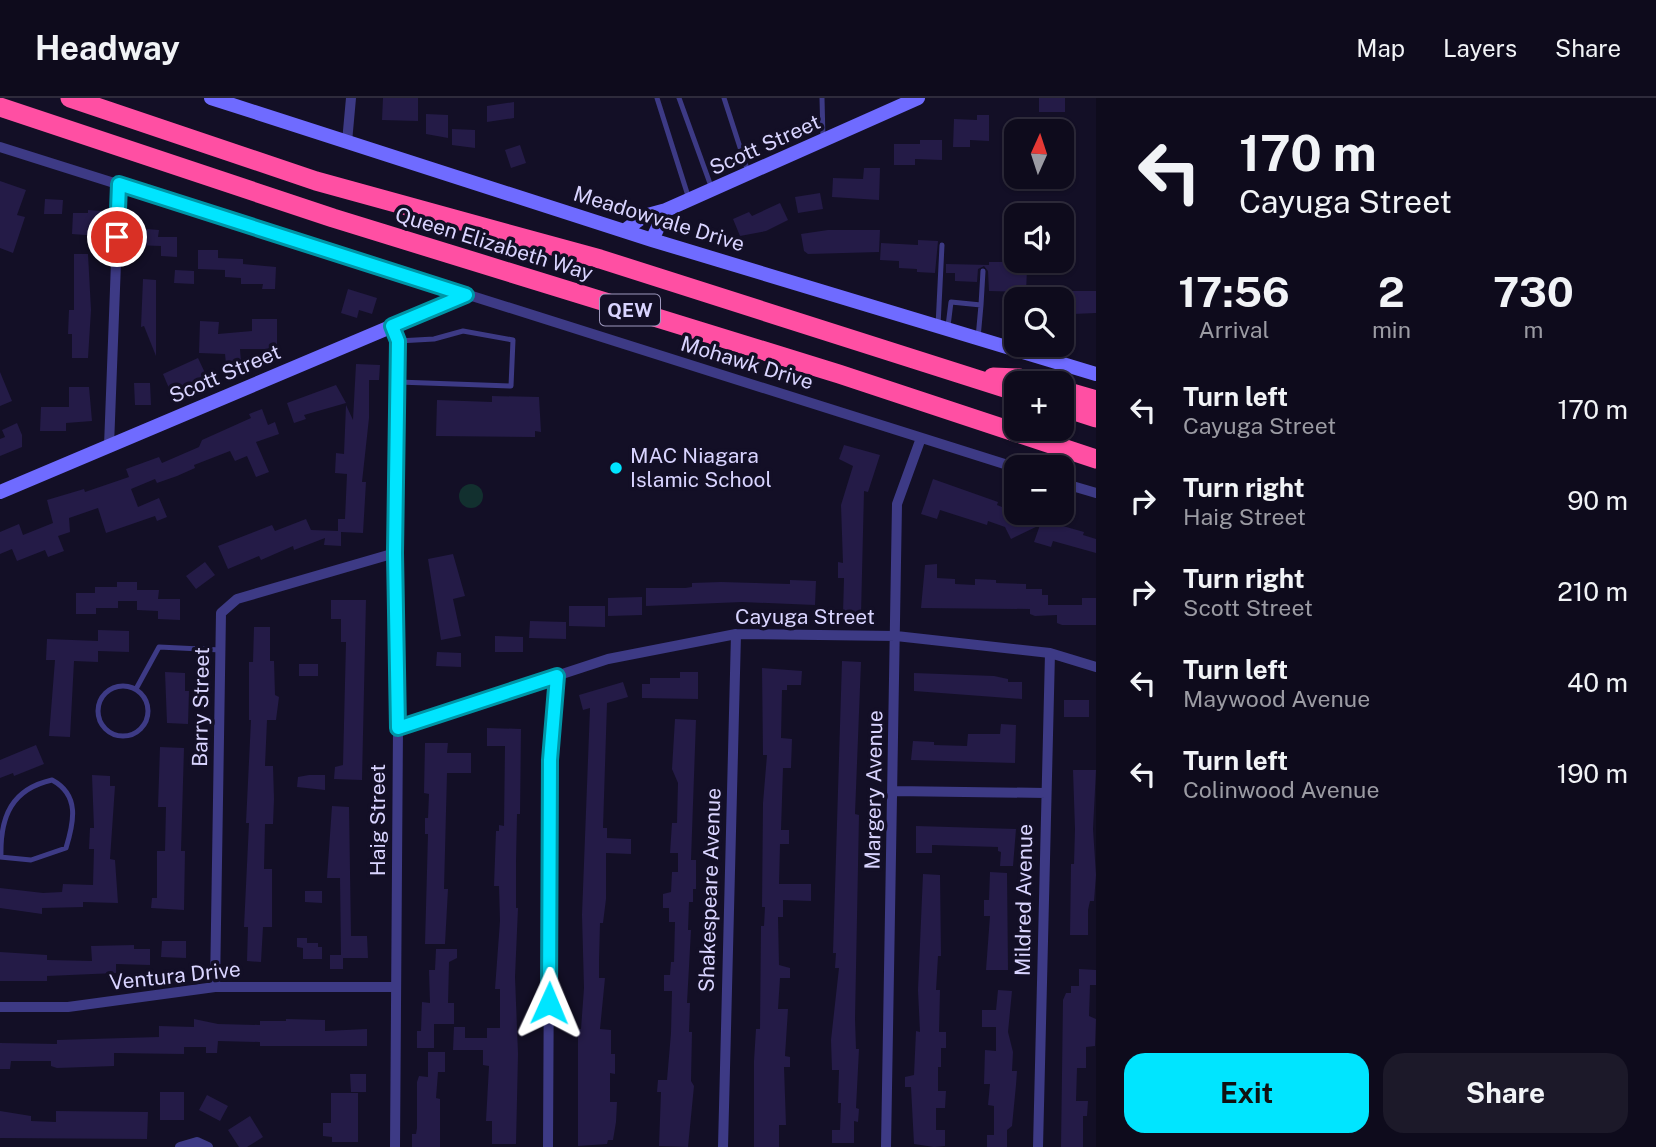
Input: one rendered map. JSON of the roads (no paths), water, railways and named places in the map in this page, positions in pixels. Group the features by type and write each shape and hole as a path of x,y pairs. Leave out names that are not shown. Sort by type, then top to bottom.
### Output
{"highway":[{"name":"Queen Elizabeth Way","path":"70,98 316,181 600,260 1004,388"},
{"name":"Queen Elizabeth Way","path":"0,107 284,202 839,374 1096,459"},
{"path":"0,117 284,202"},
{"path":"968,377 1004,378"},
{"path":"1074,394 1096,400"},
{"path":"1074,411 1096,418"}],"street":[{"name":"Meadowvale Drive","path":"211,98 652,240 1096,374"},
{"path":"347,142 351,98"},
{"name":"Scott Street","path":"624,231 644,216 690,202 918,98"},
{"name":"Mohawk Drive","path":"0,148 1004,464"},
{"path":"109,446 119,184"},
{"path":"652,240 666,211"},
{"name":"Scott Street","path":"0,492 466,295"},
{"name":"Haig Street","path":"392,326 398,341 395,553 398,728 395,1147"},
{"name":"Margery Avenue","path":"886,1147 897,636 897,504 920,438"},
{"path":"1074,487 1096,494"},
{"name":"Barry Street","path":"215,987 221,613 237,599 395,553"},
{"name":"Cayuga Street","path":"398,728 608,659 736,634 897,636 1050,653 1096,667"},
{"name":"Shakespeare Avenue","path":"723,1147 736,634"},
{"name":"Mildred Avenue","path":"1038,1147 1050,653"},
{"path":"548,1147 550,760 557,676"},
{"path":"893,791 1046,793"},
{"name":"Ventura Drive","path":"0,1007 68,1007 215,987 396,987"},
{"path":"180,1147 197,1142 208,1147"}],"lane":[{"path":"657,98 690,202"},
{"path":"679,98 713,192"},
{"path":"724,98 749,176"},
{"path":"822,98 823,142"},
{"path":"942,245 943,328"},
{"path":"978,338 983,271"},
{"path":"943,328 951,302 981,305"},
{"path":"398,341 434,339 463,331 513,340 511,386 398,382"},
{"path":"136,689 159,647 221,650"},
{"path":"119,686 136,689 146,701 148,709 144,725 138,731 123,736 107,731 98,718 97,709 104,694 119,686"},
{"path":"52,780 65,787 72,801 74,822 66,848 31,860 1,856 1,839 15,797 33,785 52,780"}],"place":[{"name":"MAC Niagara Islamic School","path":"616,468"}]}
